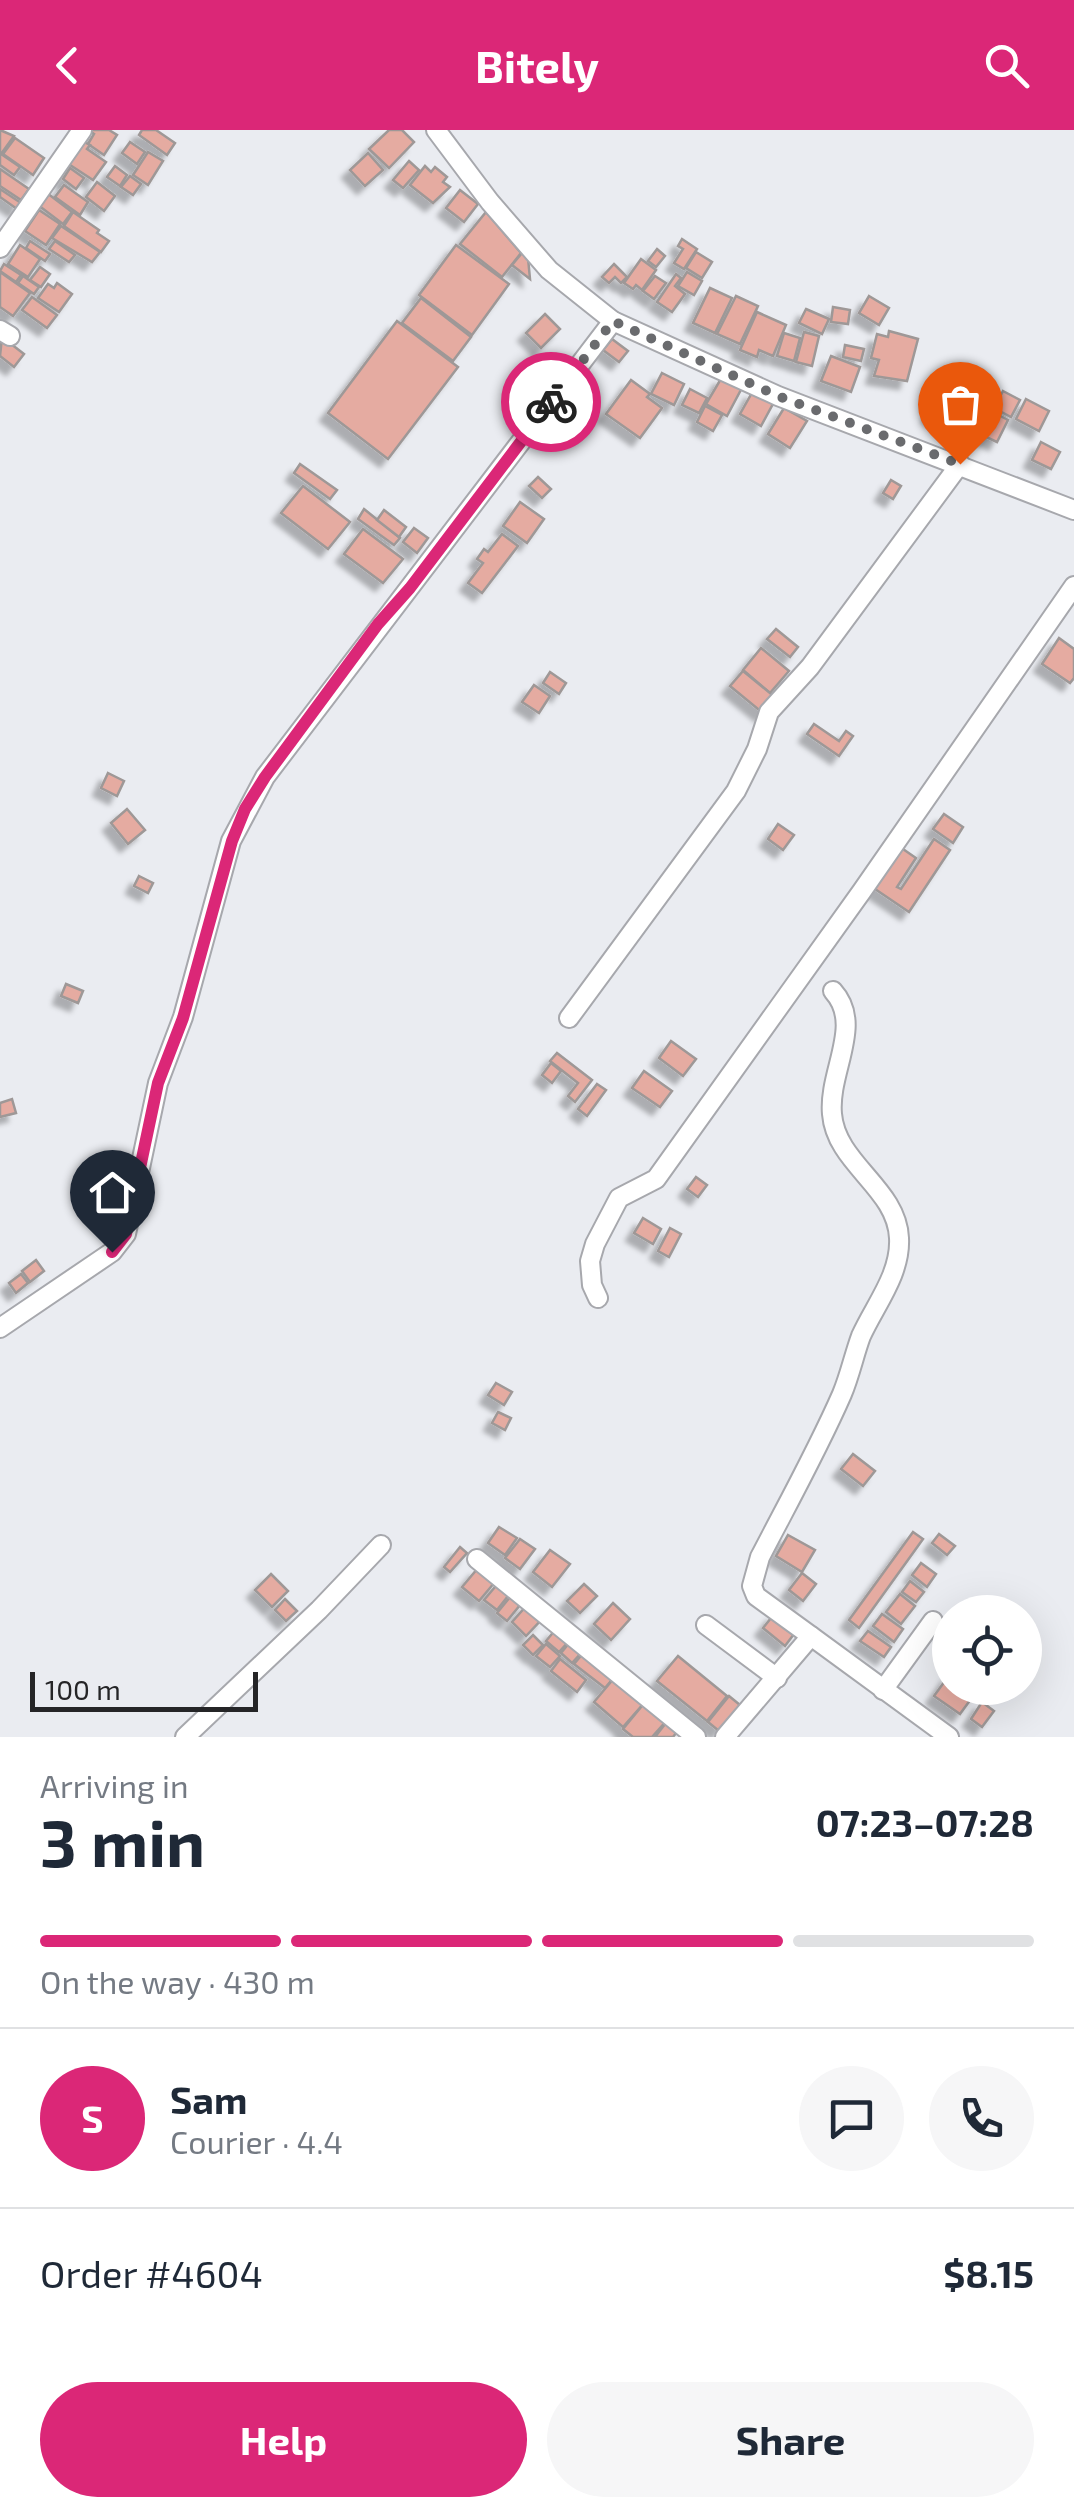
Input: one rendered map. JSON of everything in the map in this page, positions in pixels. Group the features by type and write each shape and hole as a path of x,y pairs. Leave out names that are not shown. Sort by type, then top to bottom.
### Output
{"street":[{"path":"0,246 82,130"},
{"path":"436,130 529,249 613,321 778,396 1073,510 1074,522"},
{"path":"0,1328 112,1252 126,1234 158,1083 183,1018 232,841 265,777 613,321"},
{"path":"569,1018 736,791 757,749 768,712 810,667 960,464"},
{"path":"598,1298 592,1285 592,1252 619,1198 656,1179 1074,586"},
{"path":"833,991 844,1004 848,1028 832,1080 832,1118 848,1156 892,1209 899,1237 896,1266 861,1336 843,1391 760,1557 752,1586 756,1596 949,1737"},
{"path":"185,1737 319,1610 381,1545"},
{"path":"477,1559 696,1737"},
{"path":"883,1690 932,1621"},
{"path":"706,1625 777,1678"},
{"path":"725,1737 811,1636"}],"building":[{"path":"0,130 14,136 1,154 20,167 14,175 0,165"},
{"path":"88,130 109,130 117,135 104,155 88,144 94,134"},
{"path":"142,130 156,130 175,143 167,155 139,135"},
{"path":"389,130 402,130 414,142 389,168 369,149"},
{"path":"15,138 44,158 33,175 3,154"},
{"path":"82,141 106,162 93,180 67,163"},
{"path":"130,142 145,152 137,164 122,153"},
{"path":"148,152 163,161 148,185 133,175"},
{"path":"368,153 383,170 365,186 350,170"},
{"path":"409,161 419,170 403,188 393,180"},
{"path":"115,166 127,175 120,186 107,177"},
{"path":"425,166 431,172 435,167 447,177 443,182 450,187 433,203 410,185"},
{"path":"70,168 84,178 76,189 63,179"},
{"path":"0,169 29,189 21,200 0,186"},
{"path":"130,176 141,184 133,195 121,187"},
{"path":"97,182 115,196 104,211 86,197"},
{"path":"64,185 88,202 80,215 55,197"},
{"path":"0,189 21,203 17,209 0,197"},
{"path":"460,190 478,204 464,222 446,208"},
{"path":"47,193 72,212 63,224 38,205"},
{"path":"39,210 60,224 46,245 25,231"},
{"path":"73,212 109,241 101,252 64,226"},
{"path":"486,212 521,253 502,277 460,244"},
{"path":"61,226 100,252 92,262 52,238"},
{"path":"682,239 697,249 684,269 674,263 683,249 678,246"},
{"path":"30,241 50,254 45,261 26,248"},
{"path":"55,241 75,255 69,262 49,249"},
{"path":"20,245 40,259 28,277 8,264"},
{"path":"456,245 509,284 472,335 419,295"},
{"path":"657,249 665,256 656,267 648,261"},
{"path":"696,252 712,262 702,278 686,268"},
{"path":"522,253 528,258 530,279 512,265"},
{"path":"641,259 656,270 642,290 636,285 633,289 624,283"},
{"path":"4,264 21,275 16,282 0,271"},
{"path":"614,264 627,277 621,283 615,277 609,283 602,277"},
{"path":"40,267 50,274 41,287 30,280"},
{"path":"0,272 30,293 13,316 0,307"},
{"path":"687,272 702,281 694,295 678,286"},
{"path":"676,274 681,278 675,286 685,294 672,312 657,302"},
{"path":"23,276 39,287 34,294 18,283"},
{"path":"655,276 666,283 654,299 643,291"},
{"path":"57,283 72,294 59,312 38,298 48,284 54,288"},
{"path":"710,288 732,298 715,333 693,323"},
{"path":"736,296 758,306 740,344 717,334"},
{"path":"869,296 889,308 879,325 859,313"},
{"path":"32,297 57,315 47,328 22,310"},
{"path":"421,298 471,337 453,361 402,323"},
{"path":"833,307 850,310 848,324 831,322"},
{"path":"806,309 829,319 822,334 799,323"},
{"path":"757,312 786,325 773,356 759,350 757,357 740,350"},
{"path":"545,314 560,329 541,348 526,333"},
{"path":"397,321 458,367 388,459 328,413"},
{"path":"889,331 918,339 907,381 874,376 879,360 871,358 877,334 888,337"},
{"path":"804,332 819,336 812,366 796,362"},
{"path":"784,333 800,338 794,361 777,356"},
{"path":"2,337 24,354 14,367 0,356"},
{"path":"612,339 628,351 619,362 603,350"},
{"path":"845,345 864,349 861,361 843,357"},
{"path":"831,356 860,367 851,392 821,381"},
{"path":"529,373 540,383 530,394 519,383"},
{"path":"662,373 684,384 674,405 651,394"},
{"path":"722,377 744,384 727,416 706,404"},
{"path":"631,380 662,408 640,438 606,414"},
{"path":"690,389 707,398 699,413 682,405"},
{"path":"753,391 774,402 761,426 740,414"},
{"path":"1003,391 1020,400 1011,417 994,408"},
{"path":"938,396 958,405 950,423 930,415"},
{"path":"1026,399 1049,411 1039,431 1016,419"},
{"path":"705,406 722,415 713,431 697,422"},
{"path":"784,408 807,421 790,448 768,434"},
{"path":"987,409 1008,420 997,442 975,432"},
{"path":"1041,442 1060,452 1051,469 1032,460"},
{"path":"300,464 337,490 330,499 294,473"},
{"path":"538,477 551,489 542,498 529,486"},
{"path":"891,480 901,486 893,499 883,493"},
{"path":"303,486 350,522 328,549 281,513"},
{"path":"520,502 544,519 527,543 503,526"},
{"path":"364,509 400,538 394,545 358,519"},
{"path":"384,510 406,527 399,537 377,520"},
{"path":"414,528 428,538 417,553 403,542"},
{"path":"363,529 403,559 383,583 344,554"},
{"path":"502,534 518,546 482,593 468,583 483,563 477,559"},
{"path":"776,629 798,647 790,657 767,639"},
{"path":"1059,638 1074,649 1074,678 1070,683 1042,664"},
{"path":"761,648 789,671 770,693 743,670"},
{"path":"743,671 776,698 764,714 730,686"},
{"path":"550,672 566,683 559,694 543,683"},
{"path":"534,685 550,696 539,713 522,702"},
{"path":"814,724 839,741 846,731 853,736 839,756 807,734"},
{"path":"108,773 124,781 117,796 101,788"},
{"path":"127,809 145,830 128,844 111,823"},
{"path":"944,814 963,827 953,843 933,829"},
{"path":"778,824 794,835 783,850 768,839"},
{"path":"934,839 950,850 909,912 872,887 900,847 916,858 897,887 901,889"},
{"path":"139,876 153,883 148,893 134,886"},
{"path":"66,984 83,991 78,1003 61,996"},
{"path":"671,1041 696,1059 683,1076 659,1058"},
{"path":"557,1053 592,1080 575,1102 568,1096 578,1083 550,1061"},
{"path":"551,1063 561,1071 552,1083 542,1075"},
{"path":"644,1071 672,1091 660,1107 632,1088"},
{"path":"597,1084 606,1090 587,1116 578,1109"},
{"path":"12,1099 16,1113 0,1117 0,1103"},
{"path":"696,1177 707,1185 698,1197 687,1189"},
{"path":"643,1218 661,1229 653,1244 634,1233"},
{"path":"670,1228 681,1234 669,1257 658,1251"},
{"path":"36,1260 44,1271 30,1282 22,1271"},
{"path":"21,1274 28,1283 16,1293 9,1283"},
{"path":"496,1383 512,1392 504,1405 488,1395"},
{"path":"498,1412 511,1418 505,1430 492,1423"},
{"path":"853,1454 875,1471 863,1486 841,1469"},
{"path":"499,1527 517,1538 505,1555 488,1543"},
{"path":"913,1532 923,1539 859,1628 849,1620"},
{"path":"939,1534 955,1546 947,1555 932,1543"},
{"path":"788,1535 815,1550 802,1572 776,1556"},
{"path":"520,1539 535,1549 520,1569 505,1558"},
{"path":"460,1547 467,1553 450,1572 444,1567"},
{"path":"550,1550 570,1564 552,1587 533,1572"},
{"path":"921,1563 936,1574 927,1587 912,1575"},
{"path":"478,1568 495,1582 479,1601 462,1587"},
{"path":"802,1573 816,1584 803,1601 789,1590"},
{"path":"271,1574 288,1591 272,1607 255,1590"},
{"path":"500,1581 512,1591 497,1610 484,1600"},
{"path":"910,1581 924,1592 916,1602 902,1592"},
{"path":"584,1584 597,1596 580,1613 567,1601"},
{"path":"515,1591 525,1599 507,1621 497,1613"},
{"path":"900,1594 915,1606 901,1624 886,1612"},
{"path":"285,1599 297,1611 286,1621 275,1610"},
{"path":"613,1603 630,1619 611,1640 594,1624"},
{"path":"528,1604 543,1618 526,1636 512,1622"},
{"path":"775,1613 797,1630 785,1646 763,1628"},
{"path":"882,1614 903,1629 894,1642 873,1626"},
{"path":"556,1629 570,1640 559,1652 546,1641"},
{"path":"868,1631 891,1647 884,1657 860,1641"},
{"path":"533,1635 543,1645 533,1655 523,1645"},
{"path":"570,1642 582,1652 572,1663 561,1653"},
{"path":"546,1644 560,1656 550,1667 536,1656"},
{"path":"585,1651 616,1675 605,1688 574,1664"},
{"path":"678,1656 727,1696 707,1721 657,1681"},
{"path":"560,1659 586,1680 577,1692 551,1671"},
{"path":"615,1677 645,1702 623,1727 594,1702"},
{"path":"729,1696 740,1705 719,1731 708,1722"},
{"path":"646,1701 668,1719 652,1737 633,1737 623,1729"},
{"path":"947,1705 967,1705 960,1714"},
{"path":"980,1705 994,1711 982,1727 971,1719"},
{"path":"669,1719 680,1728 673,1737 655,1737"}],"way so far":[{"path":"551,402 613,321 778,396 960,464"}],"route":[{"path":"112,1252 126,1234 158,1083 183,1018 210,915 245,809 378,624 410,588 551,402"}]}
